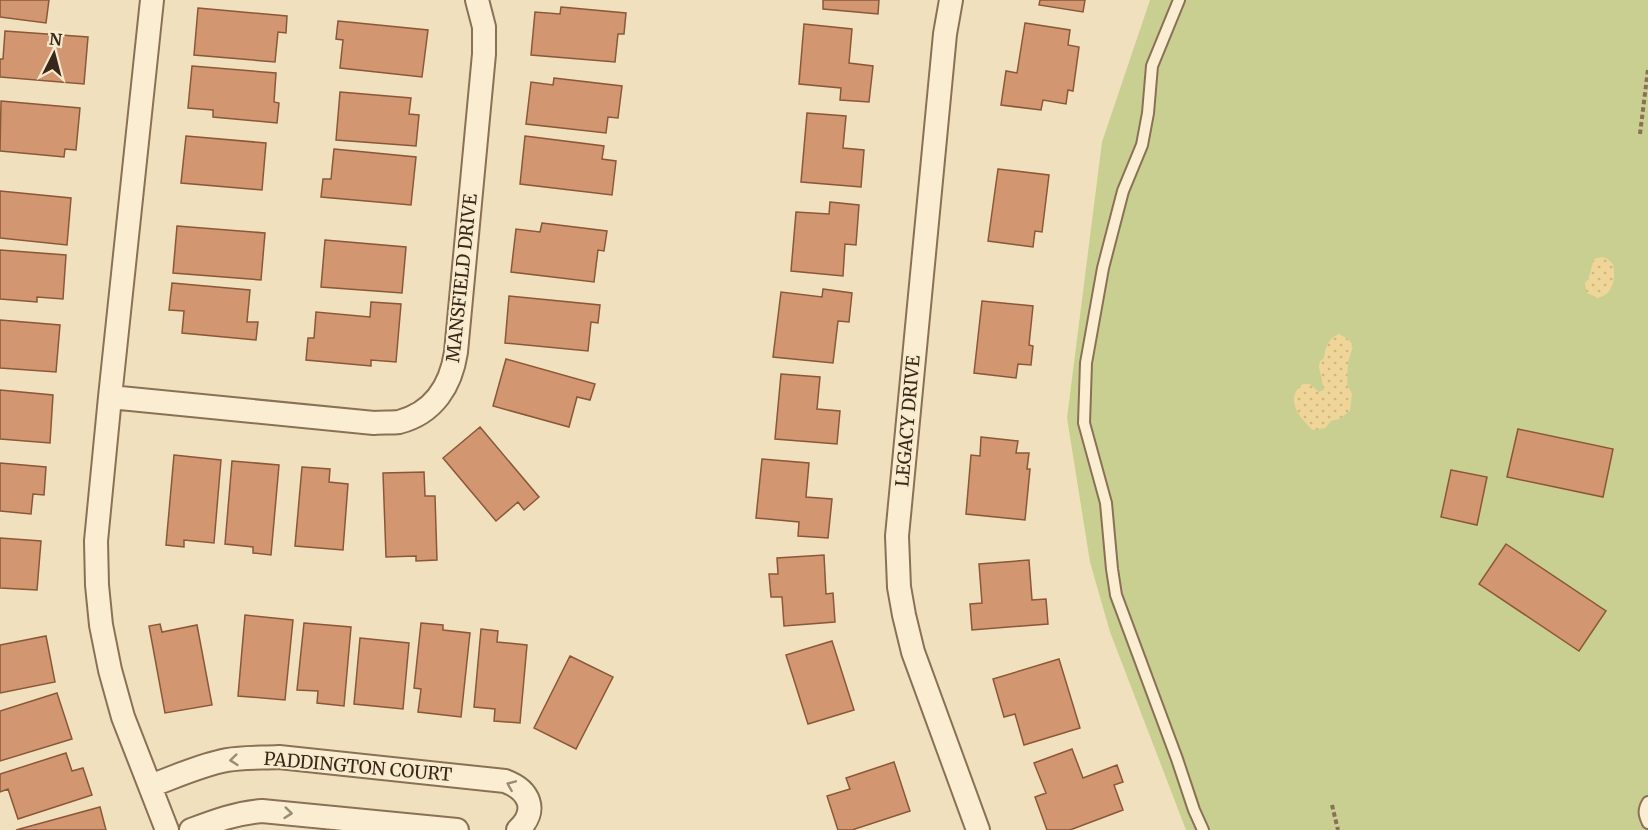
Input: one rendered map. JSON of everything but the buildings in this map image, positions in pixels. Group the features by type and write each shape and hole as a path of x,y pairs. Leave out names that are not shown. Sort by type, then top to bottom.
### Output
{"street":[{"path":"152,0 96,540 101,625 110,670 123,717 167,830"},
{"name":"MANSFIELD DRIVE","path":"110,397 374,423 398,422 419,413 434,402 447,384 456,352 484,54 484,27 477,0"},
{"name":"LEGACY DRIVE","path":"951,0 945,34 897,536 899,587 913,652 978,830"},
{"name":"PADDINGTON COURT","path":"150,786 203,766 228,760 279,757 505,781 517,786 526,795 529,803 527,818 518,830"},
{"path":"191,830 243,812 262,811 457,830"}],"lane":[{"path":"1179,0 1152,66 1148,113 1142,145 1123,191 1096,297 1086,363 1084,423 1106,503 1116,595 1203,830"},
{"path":"1648,802 1644,809 1648,823"}],"path":[{"path":"1640,134 1648,69"},
{"path":"1332,805 1338,830"}],"green space":[{"path":"1150,0 1648,0 1648,830 1186,830 1110,632 1090,562 1067,418 1102,142"}],"sand":[{"path":"1602,257 1613,264 1614,275 1610,290 1607,294 1597,298 1587,293 1585,284 1594,259"},
{"path":"1339,334 1352,344 1347,384 1352,394 1350,411 1339,419 1331,421 1325,428 1313,430 1299,414 1294,402 1295,395 1303,384 1310,384 1319,392 1324,390 1319,367 1320,361 1324,358 1330,341"}]}
